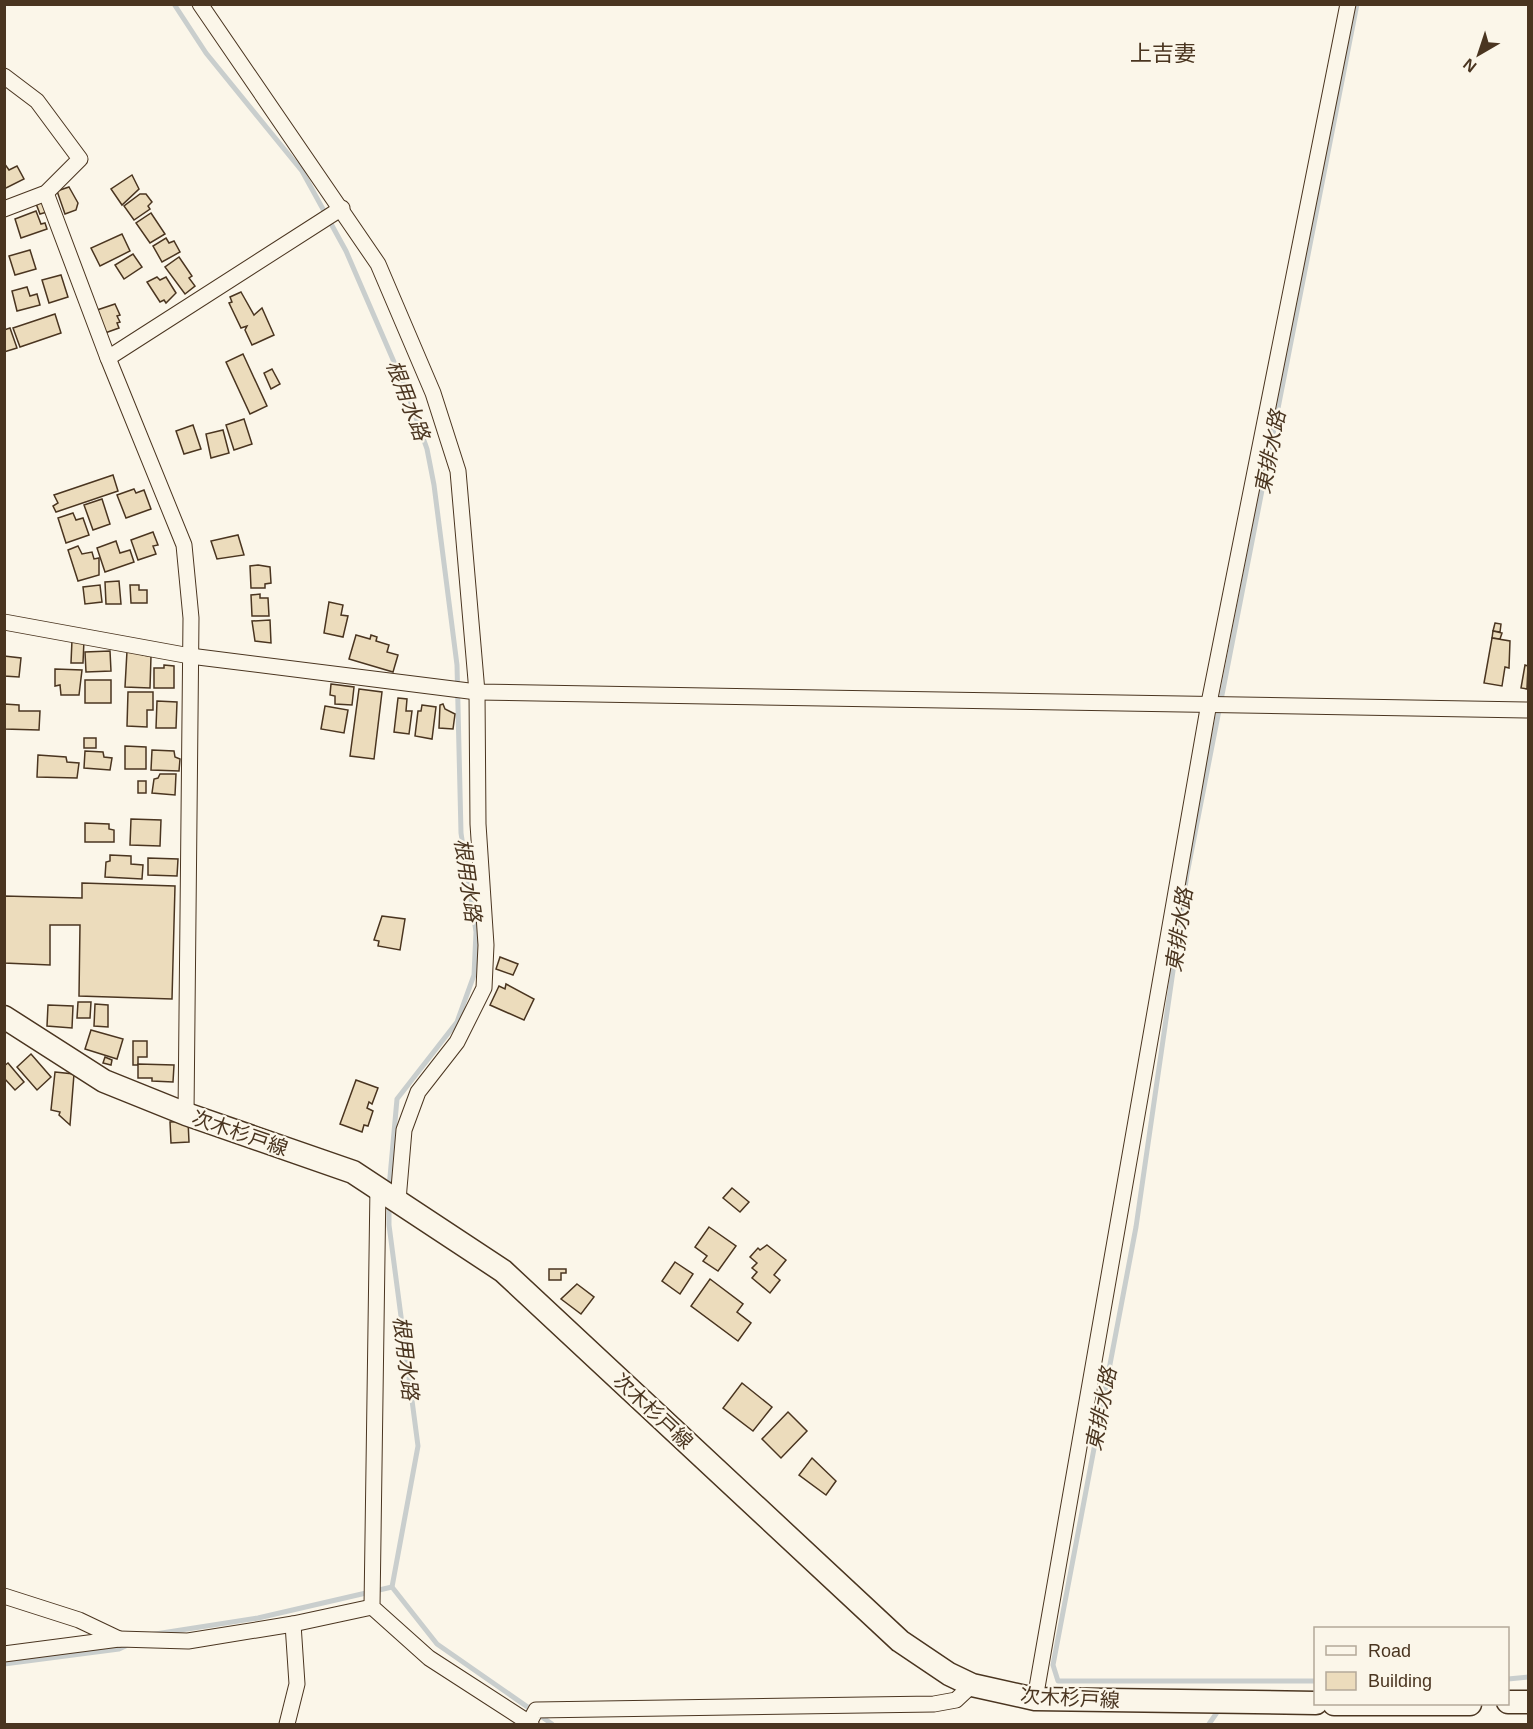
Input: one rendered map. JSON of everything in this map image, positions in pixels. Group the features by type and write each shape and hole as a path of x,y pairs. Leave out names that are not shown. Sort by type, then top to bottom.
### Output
{"main road":[{"name":"次木杉戸線","path":"4,1017 104,1081 186,1114 353,1172 378,1186 503,1270 900,1641 949,1674 972,1685 1035,1699 1314,1703"},
{"path":"1509,1702 1528,1702"}],"street":[{"path":"200,4 226,46 342,208 378,264 433,393 458,471 477,692 478,824 486,945 484,988 457,1042 418,1092 404,1130 398,1200"},
{"path":"1035,1699 1209,703 1348,4"},
{"path":"4,76 37,101 80,159 46,194 4,209"},
{"path":"46,194 108,358 184,545 190,597 186,1114"},
{"path":"108,358 342,208"},
{"path":"4,622 190,656 477,692 1528,710"},
{"path":"378,1186 372,1607 429,1658 532,1719 934,1704 957,1700 972,1685"},
{"path":"4,1596 79,1620 119,1639"},
{"path":"4,1654 119,1639 188,1641 293,1624 372,1607"},
{"path":"287,1725 297,1684 293,1624"}],"building":[{"path":"4,163 9,170 17,166 24,179 4,189"},
{"path":"132,175 139,189 122,205 111,189"},
{"path":"69,187 78,203 76,210 65,214 57,191"},
{"path":"140,194 146,194 152,202 148,206 150,209 134,220 124,206"},
{"path":"41,199 47,212 40,214 35,201"},
{"path":"36,211 41,224 45,223 47,229 21,238 15,219"},
{"path":"151,213 165,234 150,243 136,223"},
{"path":"122,234 130,251 100,266 91,248"},
{"path":"166,238 169,243 174,241 180,252 162,262 153,246"},
{"path":"30,250 36,269 15,275 9,256"},
{"path":"133,254 142,267 124,279 115,265"},
{"path":"179,257 192,276 189,278 195,286 185,294 165,267"},
{"path":"61,275 68,297 49,303 42,280"},
{"path":"157,277 160,280 166,277 176,293 166,303 164,300 160,302 147,282"},
{"path":"27,287 30,296 37,294 40,305 17,311 12,291"},
{"path":"241,292 254,315 262,308 274,335 252,345 245,330 247,326 241,328 229,303 232,302 230,297"},
{"path":"115,304 120,315 117,316 120,322 117,323 119,328 105,333 97,310"},
{"path":"55,314 61,333 20,347 13,328"},
{"path":"10,328 17,348 4,352 4,330"},
{"path":"243,354 267,406 250,414 226,362"},
{"path":"272,369 280,384 271,389 264,373"},
{"path":"244,419 252,444 234,450 226,425"},
{"path":"193,425 201,449 184,454 176,431"},
{"path":"223,430 229,453 211,458 206,434"},
{"path":"113,475 118,491 56,512 53,506 58,503 54,495"},
{"path":"134,489 136,493 144,490 151,509 126,518 117,495"},
{"path":"102,499 110,524 93,530 84,505"},
{"path":"73,513 76,520 83,518 89,535 66,543 58,518"},
{"path":"153,532 158,545 153,546 156,554 138,560 131,540"},
{"path":"238,535 244,555 217,559 211,541"},
{"path":"116,541 120,553 130,550 134,562 105,572 97,548"},
{"path":"78,546 82,554 92,552 94,559 99,558 99,575 78,581 68,550"},
{"path":"250,566 270,567 271,583 265,584 265,588 251,588"},
{"path":"119,581 121,604 106,604 105,582"},
{"path":"100,585 102,602 85,604 83,587"},
{"path":"130,585 139,585 139,590 147,590 147,603 131,603"},
{"path":"260,594 260,598 268,598 269,616 252,616 251,595"},
{"path":"329,602 343,605 341,615 348,616 343,637 324,633"},
{"path":"270,620 271,643 255,641 252,621"},
{"path":"1495,623 1501,624 1500,632 1493,631"},
{"path":"1493,631 1502,633 1500,639 1492,638"},
{"path":"356,635 370,639 371,635 377,637 376,641 389,645 387,652 398,655 393,672 349,659"},
{"path":"1492,638 1510,641 1509,668 1505,667 1502,686 1484,683"},
{"path":"72,640 84,640 83,663 71,663"},
{"path":"110,651 111,671 86,672 85,652"},
{"path":"127,651 143,651 143,655 151,656 150,688 125,687"},
{"path":"4,656 21,658 19,677 4,676"},
{"path":"164,665 174,666 174,688 154,688 154,668 164,668"},
{"path":"1525,665 1528,666 1527,689 1521,688"},
{"path":"55,669 82,670 79,695 61,695 60,685 55,686"},
{"path":"85,680 111,680 111,703 85,703"},
{"path":"331,684 354,687 352,705 335,704 335,696 330,695"},
{"path":"359,689 382,692 374,759 350,756"},
{"path":"128,692 153,692 153,710 147,710 147,727 127,726"},
{"path":"398,698 407,699 406,711 412,711 409,734 394,732"},
{"path":"157,701 177,702 176,728 156,728"},
{"path":"4,704 19,705 19,711 40,711 39,730 4,729"},
{"path":"443,704 445,709 455,714 453,729 439,728 440,705"},
{"path":"422,705 436,707 432,739 415,736 418,711 421,711"},
{"path":"325,706 348,710 344,733 321,729"},
{"path":"84,738 96,738 96,748 84,748"},
{"path":"125,746 146,747 146,769 125,769"},
{"path":"152,750 174,751 175,757 180,759 179,771 151,770"},
{"path":"85,751 103,752 104,757 112,758 110,770 84,768"},
{"path":"38,755 66,757 67,762 79,763 77,778 37,777"},
{"path":"160,774 176,774 175,795 152,793 154,779"},
{"path":"138,781 146,781 146,793 138,793"},
{"path":"131,819 161,820 160,846 130,845"},
{"path":"85,823 109,824 109,829 114,830 114,842 85,842"},
{"path":"110,855 131,856 131,864 143,865 142,879 105,877 106,862 110,861"},
{"path":"148,858 178,859 177,876 148,875"},
{"path":"82,883 175,886 172,999 79,996 80,925 50,925 50,965 4,963 4,896 82,898"},
{"path":"382,916 405,919 400,950 378,946 379,941 374,940"},
{"path":"500,957 518,964 513,975 496,969"},
{"path":"506,984 534,999 524,1020 490,1005 499,986 505,989"},
{"path":"78,1002 91,1002 90,1018 77,1018"},
{"path":"95,1004 108,1005 108,1027 94,1026"},
{"path":"48,1005 73,1006 72,1028 47,1026"},
{"path":"91,1030 123,1039 117,1059 85,1049"},
{"path":"133,1041 147,1041 147,1057 138,1057 138,1065 133,1065"},
{"path":"31,1054 51,1077 37,1090 17,1067"},
{"path":"105,1057 112,1060 111,1065 103,1063"},
{"path":"8,1063 24,1082 15,1090 4,1078 4,1066"},
{"path":"138,1064 174,1065 173,1082 138,1078"},
{"path":"55,1072 74,1074 70,1125 59,1115 60,1112 51,1110"},
{"path":"356,1080 378,1088 372,1104 369,1102 367,1108 373,1111 368,1126 364,1125 362,1132 340,1124"},
{"path":"188,1121 189,1142 171,1143 170,1122"},
{"path":"732,1188 749,1202 740,1212 723,1198"},
{"path":"709,1227 736,1246 718,1271 703,1261 707,1256 695,1247"},
{"path":"767,1245 786,1260 774,1275 780,1280 770,1293 752,1278 757,1272 752,1268 757,1263 750,1257 758,1248 760,1250"},
{"path":"675,1262 693,1274 680,1294 662,1281"},
{"path":"549,1269 566,1269 566,1273 561,1273 561,1280 549,1280"},
{"path":"710,1279 743,1304 737,1312 751,1323 738,1341 691,1306"},
{"path":"577,1284 594,1297 581,1314 561,1299"},
{"path":"742,1383 772,1407 753,1431 723,1408"},
{"path":"788,1412 807,1431 781,1458 762,1439"},
{"path":"812,1458 836,1481 826,1495 799,1475"}],"waterway":[{"name":"根用水路","path":"174,4 206,53 302,171 346,251 407,392 427,449 434,485 457,665 461,833 476,932 474,975 457,1022 397,1099 389,1188"},
{"name":"東排水路","path":"1314,1681 1058,1681 1053,1665 1136,1227 1187,874 1357,4"},
{"name":"根用水路","path":"389,1204 389,1225 418,1446 392,1587 437,1644 552,1724"},
{"path":"149,1635 258,1618 392,1587"},
{"path":"4,1664 119,1649 130,1644"},
{"path":"1509,1679 1528,1677"},
{"path":"1209,1724 1220,1708"}],"district":[{"name":"上吉妻","path":"1163,53"}]}
